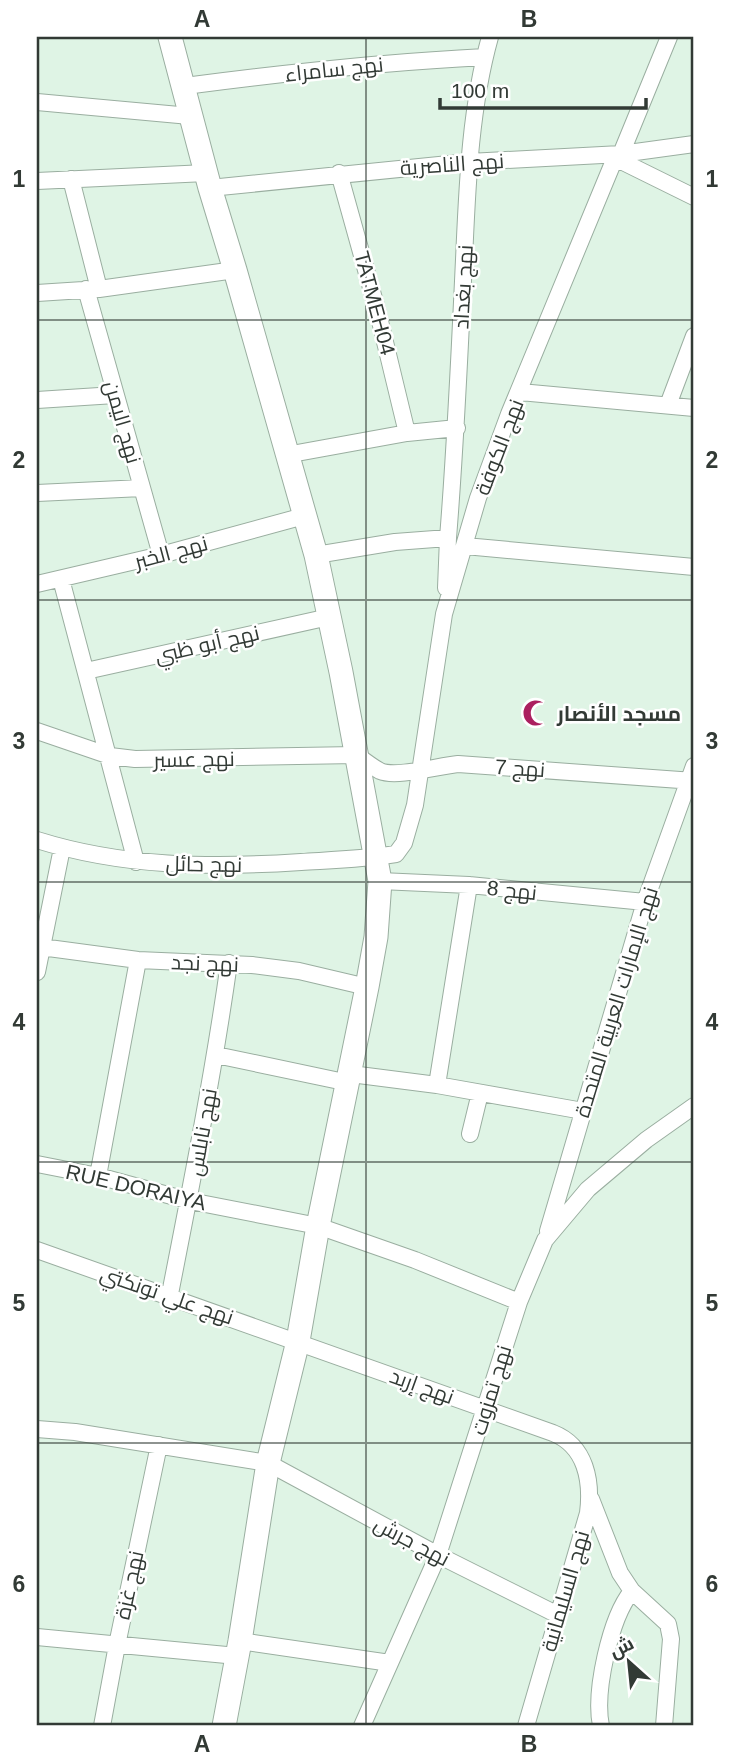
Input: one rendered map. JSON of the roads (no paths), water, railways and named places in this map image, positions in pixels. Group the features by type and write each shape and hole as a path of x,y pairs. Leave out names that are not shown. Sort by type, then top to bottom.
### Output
{"main road":[{"path":"170,37 208,180 316,555 380,881 376,937 368,987 318,1227 298,1341 268,1463 224,1726"}],"street":[{"name":"نهج بغداد","path":"444,614 457,428 469,162 490,37"},
{"name":"نهج الكوفة","path":"374,857 396,854 404,843 415,805 444,614 478,498 509,414 669,37"},
{"name":"نهج سامراء","path":"185,86 299,71 485,57"},
{"path":"37,102 190,116"},
{"name":"نهج الناصرية","path":"37,181 208,180 340,173 469,162 618,156 694,144"},
{"path":"618,156 694,197"},
{"name":"TATMEH04","path":"340,173 407,433"},
{"name":"نهج اليمن","path":"71,179 115,395 161,555"},
{"path":"37,293 92,289 235,270"},
{"path":"668,405 694,336"},
{"path":"520,392 694,408"},
{"path":"37,400 115,395"},
{"path":"286,455 407,433 457,428"},
{"path":"37,494 142,488"},
{"name":"نهج الخبر","path":"37,584 161,555 304,516"},
{"path":"316,555 395,542 448,538"},
{"path":"465,546 694,567"},
{"path":"61,579 136,862"},
{"name":"نهج أبو ظبي","path":"86,671 329,617"},
{"name":"نهج عسير","path":"37,731 110,756 171,760 356,755"},
{"name":"نهج 7","path":"356,755 382,772 404,774 458,764 692,775"},
{"name":"نهج الإمارات العربية المتحدة","path":"545,1240 645,902 692,775"},
{"name":"نهج حائل","path":"37,841 136,862 246,865 374,857"},
{"path":"37,972 62,848"},
{"name":"نهج 8","path":"380,881 469,885 645,902"},
{"path":"437,1085 469,885"},
{"name":"نهج نجد","path":"41,947 138,960 229,963 299,971 368,987"},
{"path":"98,1176 138,960"},
{"name":"نهج نابلس","path":"169,1298 190,1201 229,963"},
{"path":"216,1055 350,1078 437,1085 583,1111"},
{"path":"470,1134 481,1093"},
{"name":"نهج تمزوت","path":"362,1726 438,1555 519,1301 545,1240 588,1189 646,1140 694,1106"},
{"name":"RUE DORAIYA","path":"37,1164 98,1176 190,1201 318,1227 415,1259 519,1301"},
{"name":"نهج علي تونكتي","path":"37,1250 298,1341"},
{"name":"نهج إربد","path":"298,1341 565,1438 580,1455"},
{"name":"نهج جرش","path":"37,1429 268,1463 438,1555 558,1615"},
{"name":"نهج غزة","path":"102,1726 159,1445"},
{"name":"نهج السليمانية","path":"526,1726 588,1513 588,1478 580,1455"},
{"path":"590,1495 620,1573 632,1591 668,1624 671,1639 664,1726"},
{"path":"601,1726 599,1710 608,1652 621,1608 632,1591"},
{"path":"37,1637 117,1644 238,1649 390,1663"}],"place":[{"name":"مسجد الأنصار","path":"536,713"}]}
